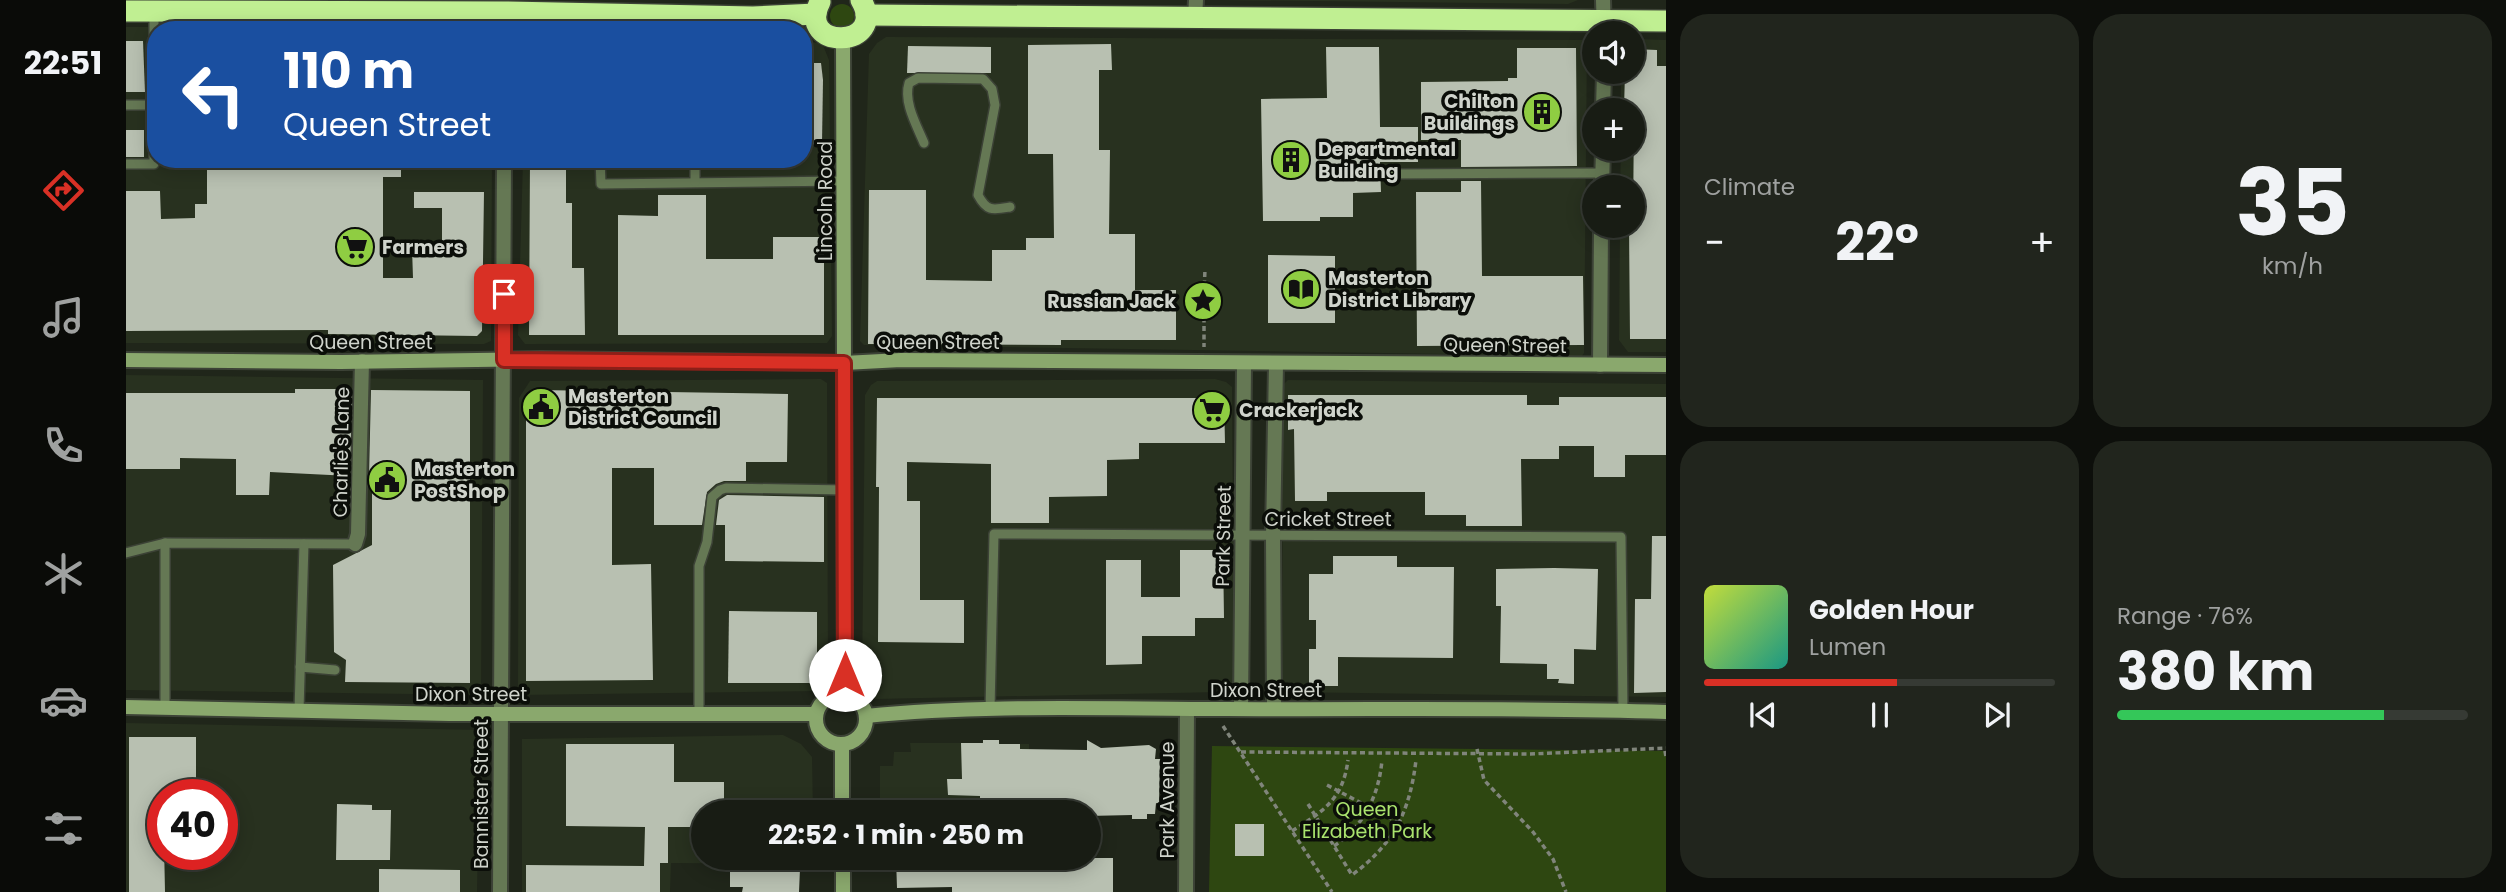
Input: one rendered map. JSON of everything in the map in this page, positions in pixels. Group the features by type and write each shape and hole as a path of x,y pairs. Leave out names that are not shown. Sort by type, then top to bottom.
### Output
{"highway":[{"path":"126,11 358,5 504,21"},
{"path":"711,21 818,7 819,27 824,34 843,40 853,37 862,29 864,8 1196,9 1582,26"},
{"path":"1645,23 1666,21"}],"street":[{"path":"1603,0 1604,21"},
{"name":"Lincoln Road","path":"843,40 845,694"},
{"name":"Bannister Street","path":"500,892 504,168"},
{"path":"1600,365 1601,238"},
{"name":"Queen Street","path":"126,360 844,363 915,360 1666,365"},
{"name":"Charlie's Lane","path":"355,544 358,534 362,361"},
{"name":"Park Street","path":"1241,709 1244,363"},
{"path":"1274,708 1276,364"},
{"path":"845,694 855,698 863,706 866,726 860,736 851,743 832,743 823,737 816,723 816,714 827,698 845,694"},
{"name":"Dixon Street","path":"126,707 501,714 816,714"},
{"name":"Dixon Street","path":"866,716 934,710 990,709 1274,708 1666,712"},
{"name":"Park Avenue","path":"1186,892 1187,709"},
{"path":"842,745 842,800"},
{"path":"843,870 843,892"}],"lane":[{"path":"153,11 153,21"},
{"path":"924,143 909,103 906,90 909,83 918,78 983,79 992,89 995,105 978,195 983,205 994,209 1010,207"},
{"path":"126,105 147,105"},
{"path":"126,164 147,164"},
{"path":"600,168 601,184 844,181"},
{"path":"695,168 695,182"},
{"path":"1392,174 1582,179"},
{"path":"699,714 699,566 707,542 712,496 726,488 845,490"},
{"name":"Cricket Street","path":"990,709 993,534 1621,537 1623,711"},
{"path":"126,553 165,543 355,544"},
{"path":"165,543 165,708"},
{"path":"299,710 304,544"},
{"path":"300,667 335,670"}],"path":[{"path":"1204,295 1205,269"},
{"path":"1204,295 1208,296 1211,302 1204,308 1199,307 1197,300 1204,295"},
{"path":"1204,308 1203,342 1206,352"},
{"path":"1212,709 1332,892"},
{"path":"1241,752 1477,751 1530,754 1666,750 1666,757"},
{"path":"1477,751 1484,780 1553,859 1566,892"},
{"path":"1292,831 1327,807 1339,791 1348,760"},
{"path":"1334,846 1354,829 1369,808 1380,782 1382,760"},
{"path":"1308,804 1352,875 1378,853 1399,823 1409,803 1416,760"},
{"path":"1327,785 1399,823"}],"shaded area":[{"path":"1216,0 1578,0 1568,4"},
{"path":"126,27 147,27 147,168 492,168 491,341 484,344 126,343"},
{"path":"886,37 1582,40 1582,84 1587,84 1586,98 1582,98 1582,161 1586,161 1586,175 1582,175 1582,238 1585,238 1584,353 1582,356 864,345 860,341 869,54 877,43"},
{"path":"1645,39 1666,40 1666,352 1628,352 1619,340 1620,238 1645,238 1645,175 1620,175 1621,161 1645,161 1645,98 1621,98 1621,84 1645,84"},
{"path":"812,42 822,43 829,60 832,336 827,343 525,344 518,335 523,168 812,168"},
{"path":"126,375 483,380 481,695 126,690"},
{"path":"821,379 827,383 828,677 821,691 518,695 519,398 530,381"},
{"path":"1215,379 1232,387 1234,680 1230,688 1221,692 875,699 865,692 862,684 865,395 871,385 877,381"},
{"path":"1288,380 1666,384 1666,697 1286,692 1283,683 1282,386"},
{"path":"126,723 480,730 477,892 126,892"},
{"path":"783,735 801,744 812,757 813,800 691,800 691,863 671,863 670,892 522,892 522,739"},
{"path":"983,740 999,740 1000,744 1029,744 1030,793 1027,800 880,800 880,766 893,766 894,752 911,752 910,743 982,743"}],"green space":[{"path":"842,4 850,8 854,16 850,24 842,28 834,24 830,16 834,8"},
{"name":"Queen Elizabeth Park","path":"1212,746 1666,751 1666,892 1209,892"}],"building":[{"path":"126,41 143,41 145,92 126,92"},
{"path":"1111,44 1112,70 1099,70 1099,150 1110,150 1109,234 1135,234 1135,290 1176,290 1176,340 1061,340 1061,345 868,344 869,190 926,190 926,280 992,281 992,250 1026,250 1026,238 1054,238 1053,154 1028,154 1028,45"},
{"path":"908,46 991,47 991,73 907,73"},
{"path":"1326,47 1379,47 1380,127 1418,127 1418,162 1380,162 1381,192 1353,193 1353,217 1320,217 1320,221 1263,221 1261,99 1327,98"},
{"path":"1517,48 1576,48 1577,166 1461,167 1461,140 1421,140 1421,82 1508,81 1508,78 1517,78"},
{"path":"1645,50 1657,50 1657,66 1666,66 1666,339 1630,339 1629,238 1645,238 1645,175 1633,175 1634,161 1645,161 1645,98 1624,98 1625,84 1645,84"},
{"path":"812,63 821,63 822,143 812,145"},
{"path":"126,130 144,130 144,157 126,157"},
{"path":"207,168 401,168 401,177 383,177 383,278 413,278 412,248 442,248 442,208 414,208 414,192 484,192 482,331 477,336 328,334 328,330 126,331 126,191 160,191 161,219 195,218 195,204 207,204"},
{"path":"530,168 566,168 566,203 572,203 572,268 584,268 585,335 529,335"},
{"path":"1461,181 1481,181 1482,276 1583,276 1584,345 1417,346 1416,192 1461,192"},
{"path":"658,195 706,195 706,259 773,259 773,237 824,237 824,335 618,335 618,215 658,216"},
{"name":"Masterton District Library","path":"1268,255 1335,256 1335,323 1268,323"},
{"path":"295,389 352,389 350,476 270,472 269,495 236,495 236,459 180,458 180,469 126,469 126,393 295,393"},
{"path":"371,390 470,391 470,683 345,682 346,660 334,652 333,565 372,545 372,476 369,476"},
{"path":"538,390 788,394 787,462 746,462 746,481 724,481 716,484 707,492 702,525 654,525 654,468 612,468 612,565 651,564 653,680 526,681 526,404"},
{"path":"1288,395 1527,395 1527,405 1559,405 1559,397 1666,397 1666,455 1625,455 1625,477 1594,477 1594,446 1559,446 1559,459 1521,459 1522,526 1466,526 1466,515 1425,515 1425,492 1327,492 1327,501 1295,501 1294,429 1288,430"},
{"path":"877,398 1224,398 1225,443 1139,443 1139,459 1107,460 1107,496 1049,497 1049,523 991,523 991,464 907,462 907,501 920,501 920,600 964,600 964,643 878,642"},
{"path":"727,495 824,497 824,562 725,561 725,525 716,525 719,500"},
{"path":"1652,536 1666,536 1666,692 1634,693 1635,599 1651,599"},
{"path":"1180,550 1223,550 1224,618 1195,618 1195,636 1142,636 1142,664 1106,665 1106,560 1141,560 1141,597 1180,597"},
{"path":"1333,556 1397,556 1397,567 1454,567 1453,658 1338,657 1338,686 1309,686 1309,649 1316,649 1316,620 1309,620 1309,574 1333,574"},
{"path":"1496,569 1598,569 1596,650 1574,649 1574,684 1558,683 1559,679 1547,679 1547,664 1500,663 1501,606 1496,606"},
{"path":"729,611 817,612 817,683 728,683"},
{"path":"129,737 196,737 196,779 147,779 147,870 165,870 165,892 129,892"},
{"path":"983,740 999,740 999,744 1020,744 1020,749 1087,750 1087,740 1101,748 1149,745 1156,749 1155,759 1160,759 1159,804 1156,803 1155,814 1147,814 1147,819 1132,819 1132,815 1101,816 1101,800 980,800 980,796 948,795 947,779 962,779 961,743 983,743"},
{"path":"566,744 674,744 674,782 724,782 724,800 691,800 691,827 668,827 668,863 660,863 660,892 526,892 526,865 644,866 645,827 566,826"},
{"path":"337,804 372,805 372,810 391,810 390,860 336,860"},
{"path":"1235,824 1264,824 1264,856 1235,856"},
{"path":"1101,858 1113,858 1113,892 952,892 952,887 897,888 896,870 1101,870"},
{"path":"379,869 460,870 460,892 379,892"},
{"path":"730,870 800,870 799,892 742,892 743,887 730,887"}],"place":[{"name":"Chilton Buildings","path":"1542,112"},
{"name":"Departmental Building","path":"1291,160"},
{"name":"Farmers","path":"355,247"},
{"name":"Masterton District Library","path":"1301,289"},
{"name":"Russian Jack","path":"1203,301"},
{"name":"Masterton District Council","path":"541,407"},
{"name":"Crackerjack","path":"1212,410"},
{"name":"Masterton PostShop","path":"387,480"}],"route":[{"path":"504,294 504,360 844,363 845,675"}]}
